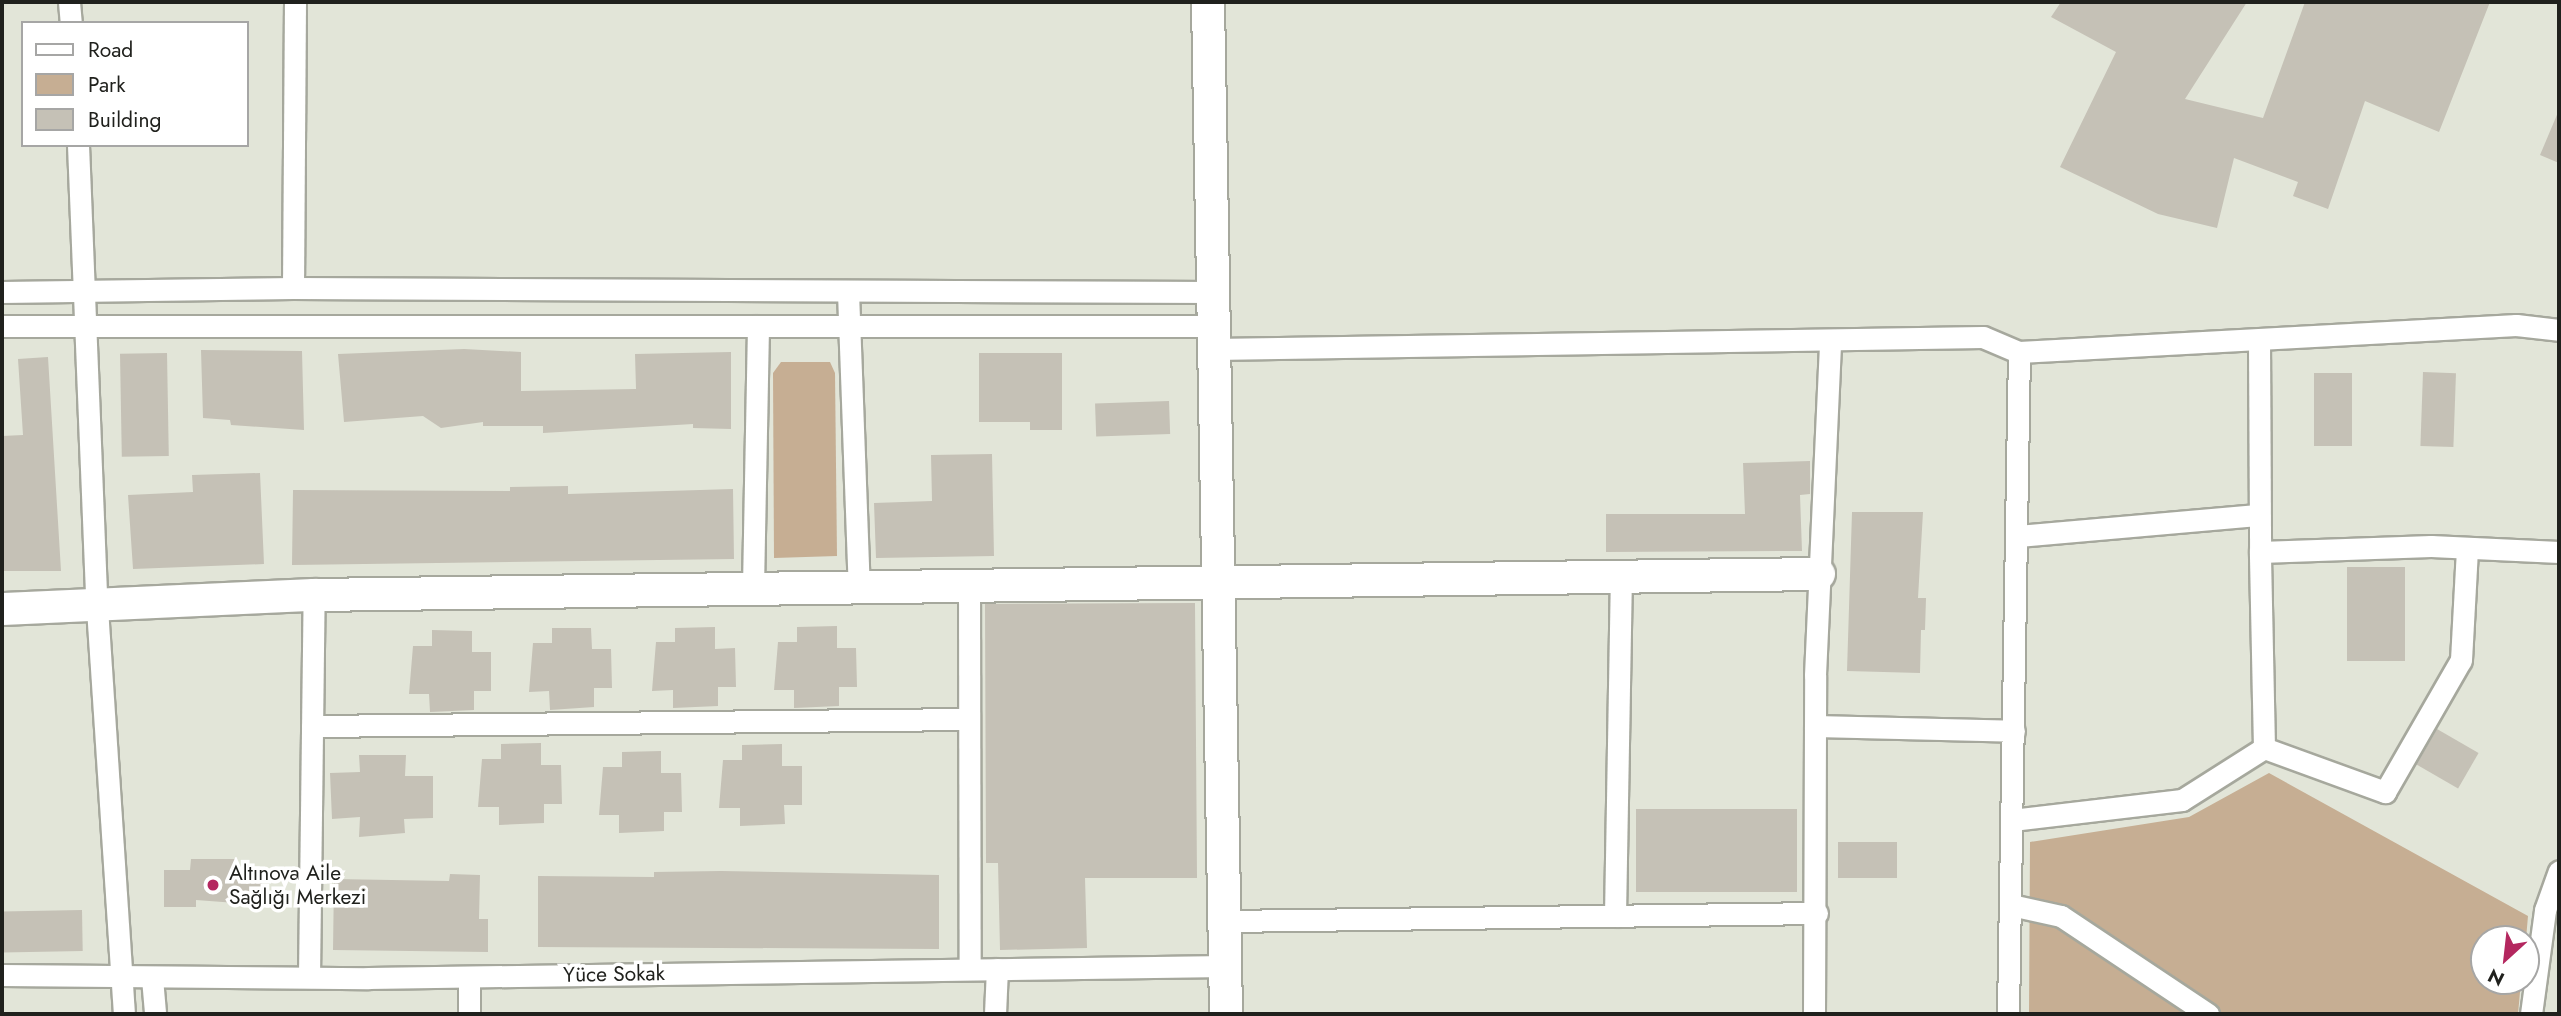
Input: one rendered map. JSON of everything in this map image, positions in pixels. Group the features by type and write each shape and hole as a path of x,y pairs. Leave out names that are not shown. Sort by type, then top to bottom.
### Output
{"street":[{"path":"69,2 71,21"},
{"path":"293,288 295,2"},
{"path":"1208,2 1226,1014"},
{"path":"78,147 87,290 97,608 124,1014"},
{"path":"2,292 293,288 1215,292"},
{"path":"848,292 859,586"},
{"path":"2,327 849,326 1214,337 1830,341 1983,337 2019,352 2516,325 2559,330"},
{"path":"753,587 758,326"},
{"path":"2259,340 2258,515 2264,748"},
{"path":"1814,1014 1817,913 1815,726 1830,341"},
{"path":"2008,1014 2019,352"},
{"path":"2017,536 2258,515"},
{"path":"2260,552 2467,548 2559,552"},
{"path":"2264,748 2385,793 2461,660 2467,548"},
{"path":"2,609 97,608 314,596 753,587 1819,574"},
{"path":"1615,916 1620,577"},
{"path":"969,584 970,969"},
{"path":"309,977 314,596"},
{"path":"312,726 969,719"},
{"path":"1815,726 2014,731"},
{"path":"2012,820 2182,800 2264,748"},
{"path":"2531,1014 2545,911 2559,872"},
{"path":"2011,905 2061,916 2208,1014"},
{"path":"1225,921 1817,913"},
{"name":"Yüce Sokak","path":"2,975 152,978 469,977 1226,965"},
{"path":"995,1014 997,969"},
{"path":"469,977 469,1014"},
{"path":"152,978 155,1014"}],"green space":[{"path":"781,362 830,362 835,373 837,556 774,558 773,373"},
{"path":"2269,773 2528,916 2527,925 2470,925 2470,995 2520,995 2518,1014 2029,1014 2030,842 2189,817"}],"building":[{"path":"2061,2 2247,2 2185,99 2263,118 2305,2 2490,2 2439,132 2365,101 2328,209 2293,196 2298,182 2234,158 2217,228 2158,214 2060,167 2116,52 2051,17"},
{"path":"2559,110 2559,163 2540,155"},
{"path":"464,349 521,352 521,391 636,389 635,354 731,352 731,429 693,428 693,424 543,433 543,426 483,426 483,422 441,428 423,416 344,422 338,354"},
{"path":"201,350 302,351 304,430 231,425 230,420 203,418"},
{"path":"167,353 169,456 122,457 120,354"},
{"path":"979,353 1062,353 1062,430 1030,430 1030,422 979,422"},
{"path":"48,357 61,571 2,571 2,436 23,435 18,359"},
{"path":"2423,372 2456,373 2453,447 2420,446"},
{"path":"2314,373 2352,373 2352,446 2314,446"},
{"path":"1169,401 1170,434 1096,437 1095,404"},
{"path":"992,454 994,556 876,558 874,503 932,501 931,455"},
{"path":"1810,461 1810,494 1800,495 1802,551 1606,552 1606,514 1745,514 1743,463"},
{"path":"260,473 264,564 133,569 128,495 193,492 192,475"},
{"path":"568,486 568,494 733,489 734,559 292,565 293,490 510,491 510,487"},
{"path":"1852,512 1923,512 1918,598 1926,598 1925,630 1921,630 1920,673 1847,671"},
{"path":"2347,567 2405,567 2405,661 2347,661"},
{"path":"1195,603 1197,878 1085,878 1087,948 1000,950 998,863 986,863 985,604"},
{"path":"837,626 837,648 856,648 857,687 839,687 839,706 794,708 794,690 774,690 778,642 797,642 797,627"},
{"path":"715,627 715,649 735,648 736,687 718,687 718,706 673,708 673,690 652,691 656,642 675,642 675,628"},
{"path":"552,628 591,628 592,649 611,649 612,688 594,688 594,707 550,710 549,691 529,692 533,643 552,643"},
{"path":"432,630 472,631 472,652 491,652 491,691 474,691 474,710 430,712 429,694 409,694 413,646 432,646"},
{"path":"2437,729 2479,753 2458,789 2416,765"},
{"path":"541,743 541,765 561,765 562,804 544,804 544,823 499,825 499,807 478,807 482,759 501,759 501,744"},
{"path":"782,744 782,766 802,766 802,805 784,805 785,824 740,826 740,808 719,808 723,760 742,760 742,745"},
{"path":"661,751 661,773 681,773 682,812 664,812 664,831 619,833 619,815 599,815 603,767 622,767 622,752"},
{"path":"359,755 406,755 405,776 433,776 433,818 404,819 405,833 359,837 360,817 332,819 330,773 360,772"},
{"path":"1636,809 1797,809 1797,892 1636,892"},
{"path":"1838,842 1897,842 1897,878 1838,878"},
{"name":"Altınova Aile Sağlığı Merkezi","path":"191,859 235,859 234,870 262,871 261,905 196,900 196,907 164,907 164,870 190,870"},
{"path":"654,872 939,875 939,949 538,947 538,876 654,877"},
{"path":"450,874 480,875 479,919 488,919 488,952 333,950 334,879 449,881"},
{"path":"82,910 83,951 3,952 2,911"}],"place":[{"name":"Altınova Aile Sağlığı Merkezi","path":"213,885"}]}
